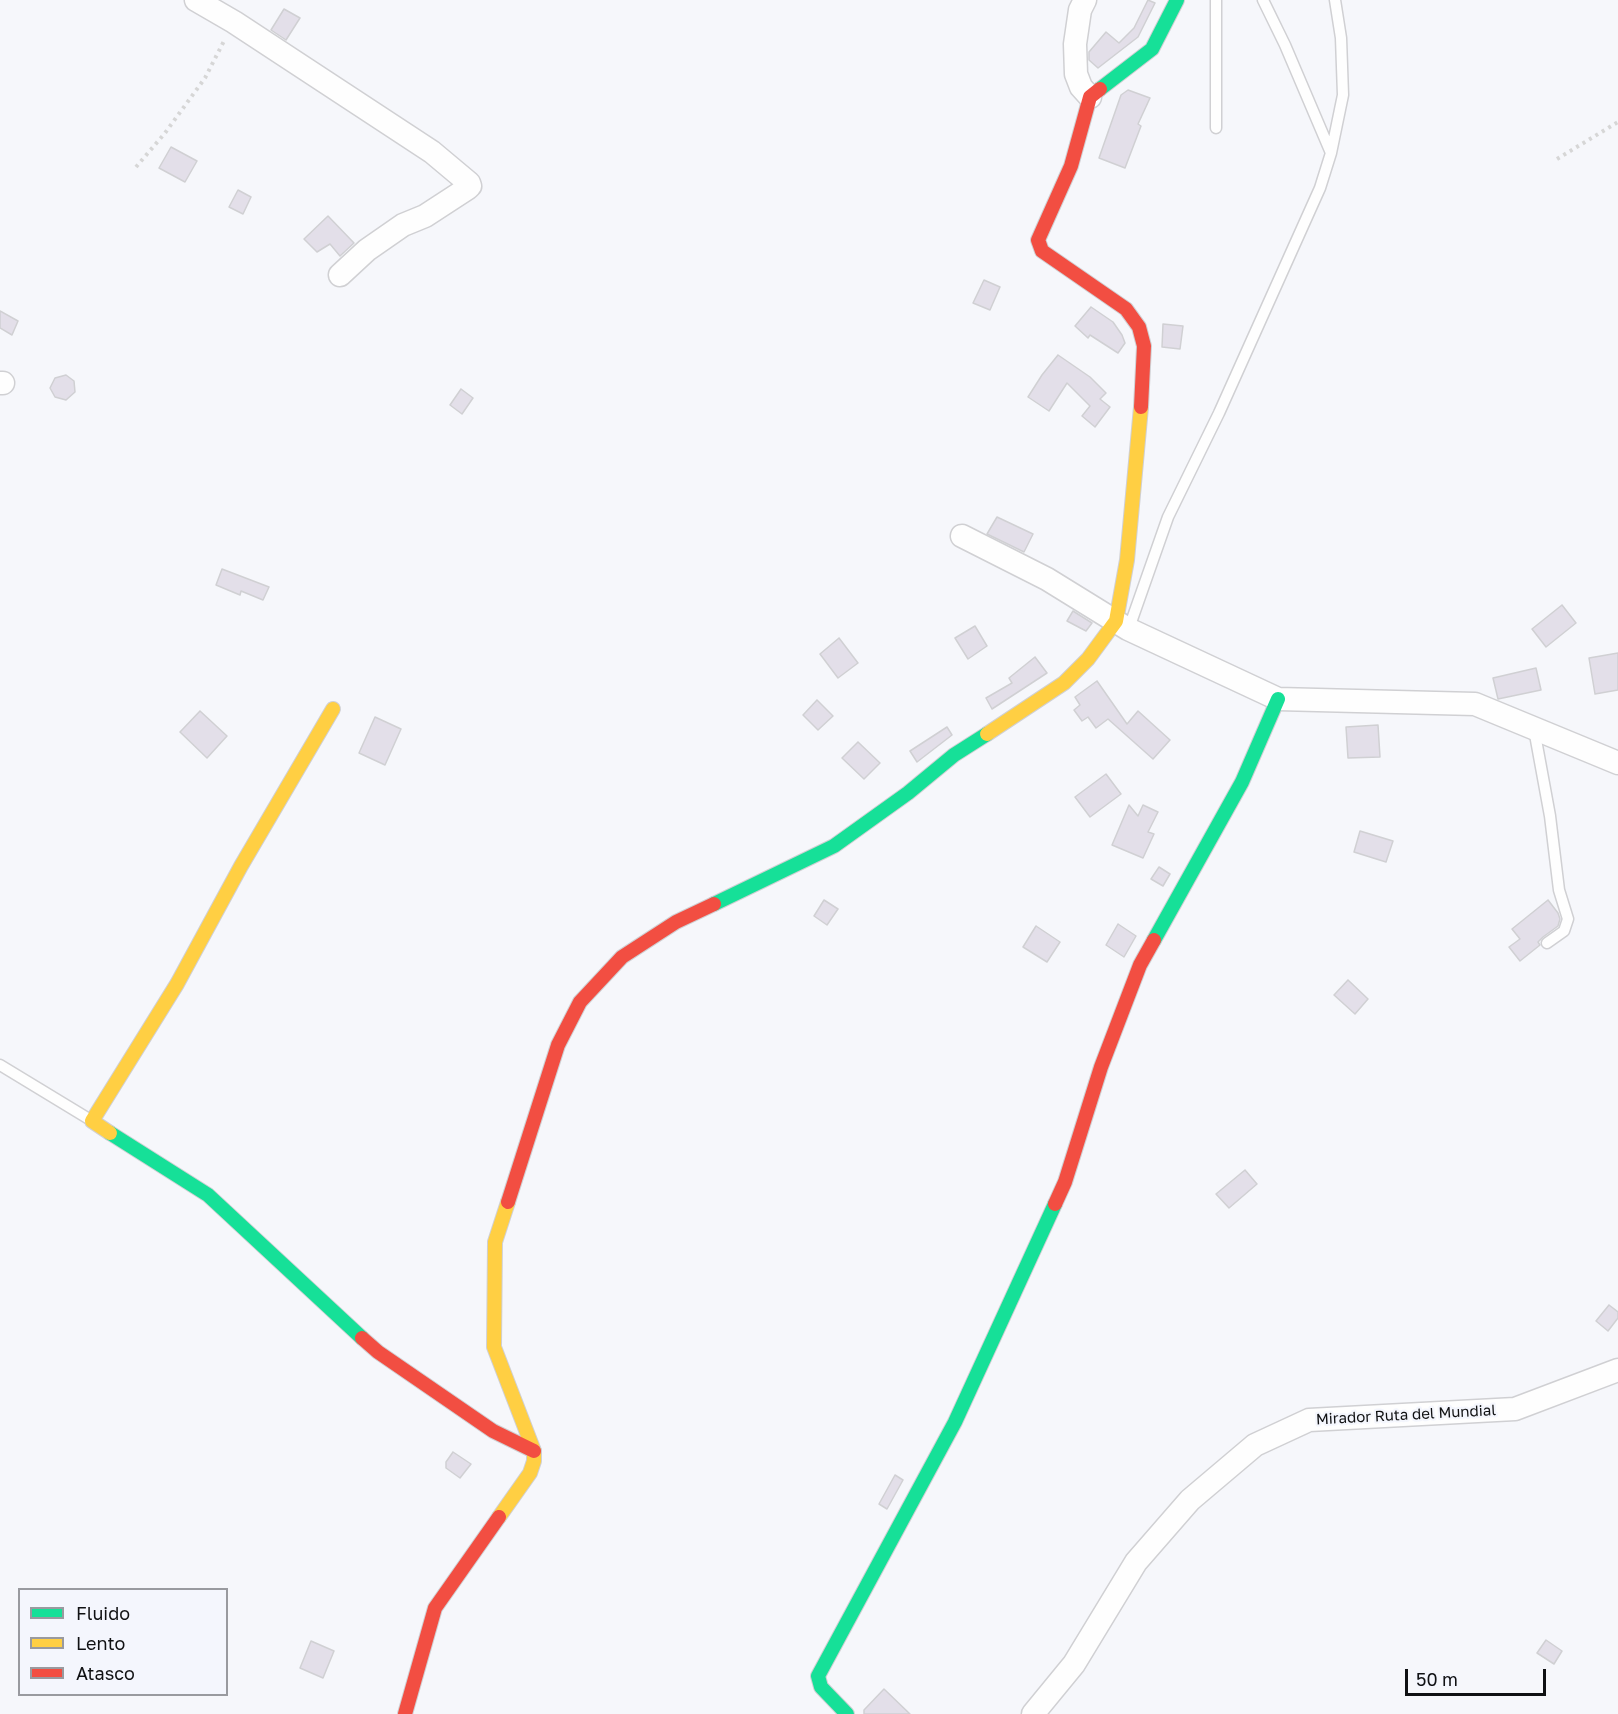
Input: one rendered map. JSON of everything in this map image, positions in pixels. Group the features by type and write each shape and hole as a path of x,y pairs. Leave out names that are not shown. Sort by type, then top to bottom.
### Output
{"street":[{"path":"196,0 234,22 432,152 470,186 425,216 403,225 357,258 340,275"},
{"path":"1085,0 1080,10 1075,44 1076,74 1081,87 1090,97"},
{"path":"405,1714 435,1608 530,1473 534,1461 534,1451 494,1347 495,1242 558,1045 580,1002 621,957 676,922 834,846 908,793 954,755 1064,683 1122,625 1144,346 1139,327 1126,309 1042,251 1038,240 1071,166 1090,97 1152,49 1177,0"},
{"path":"962,536 1047,579 1122,625 1278,699 1475,704 1618,763"},
{"path":"847,1714 822,1687 818,1676 823,1664 955,1422 1065,1182 1101,1067 1140,965 1242,782 1278,699"},
{"path":"333,709 241,866 177,984 92,1121 208,1195 378,1352 493,1431 534,1451"},
{"name":"Mirador Ruta del Mundial","path":"1033,1714 1074,1664 1136,1562 1190,1500 1255,1445 1309,1420 1515,1408 1618,1370"}],"lane":[{"path":"1216,0 1216,128"},
{"path":"1263,0 1290,55 1331,153"},
{"path":"1122,625 1168,517 1219,413 1320,188 1331,153 1343,95 1341,38 1335,0"},
{"path":"1534,729 1550,816 1559,890 1568,919 1564,931 1547,944"},
{"path":"0,1065 92,1121"}],"path":[{"path":"136,167 165,133 205,78 234,22"},
{"path":"1557,159 1618,122"}],"building":[{"path":"1148,0 1155,3 1138,37 1098,68 1089,60 1089,52 1106,32 1119,43 1134,28"},
{"path":"284,9 300,18 286,40 271,30"},
{"path":"1128,90 1150,98 1138,124 1141,126 1125,168 1099,158 1121,95"},
{"path":"171,147 197,161 185,182 159,168"},
{"path":"238,190 251,197 243,214 229,207"},
{"path":"328,216 354,243 340,256 330,244 317,252 304,239"},
{"path":"984,280 1000,287 990,310 973,303"},
{"path":"1091,307 1113,322 1122,335 1125,343 1118,353 1090,335 1088,338 1075,326"},
{"path":"0,311 18,321 12,335 0,328"},
{"path":"1163,324 1183,326 1180,349 1162,347"},
{"path":"1058,355 1090,377 1106,393 1100,399 1110,407 1095,427 1082,416 1090,406 1067,383 1049,411 1028,397"},
{"path":"66,375 74,381 75,392 66,400 55,397 50,388 55,378"},
{"path":"461,389 473,398 462,414 450,405"},
{"path":"997,517 1033,534 1024,552 987,534"},
{"path":"222,569 269,587 263,600 241,591 240,595 216,585"},
{"path":"1562,605 1576,623 1546,647 1532,629"},
{"path":"1073,611 1092,623 1086,631 1067,621"},
{"path":"975,626 987,646 968,659 955,638"},
{"path":"839,638 858,663 838,678 820,654"},
{"path":"1618,653 1618,690 1595,694 1589,658"},
{"path":"1035,657 1047,673 992,709 986,698 1012,683 1009,678"},
{"path":"1536,668 1541,690 1498,699 1493,678"},
{"path":"1097,681 1127,724 1138,711 1170,740 1153,759 1108,719 1096,728 1088,717 1082,721 1074,710 1080,705 1075,697"},
{"path":"817,700 833,716 818,730 803,715"},
{"path":"200,711 227,736 207,758 180,732"},
{"path":"375,717 401,729 385,765 359,753"},
{"path":"1378,725 1380,757 1348,758 1346,727"},
{"path":"947,727 952,735 917,762 910,751"},
{"path":"858,742 880,763 864,779 842,758"},
{"path":"1106,774 1121,794 1090,817 1075,797"},
{"path":"1129,805 1138,816 1143,805 1158,812 1148,832 1154,834 1143,858 1112,845"},
{"path":"1360,831 1393,841 1386,862 1354,852"},
{"path":"1159,867 1170,874 1163,886 1151,879"},
{"path":"824,900 838,909 827,925 814,916"},
{"path":"1548,900 1558,913 1560,919 1558,926 1543,937 1538,942 1540,945 1520,961 1509,947 1520,939 1512,929"},
{"path":"1118,924 1136,936 1124,957 1106,945"},
{"path":"1036,926 1060,942 1047,962 1023,947"},
{"path":"1348,980 1368,999 1355,1014 1334,995"},
{"path":"1245,1170 1257,1184 1229,1208 1216,1194"},
{"path":"1609,1305 1618,1312 1618,1318 1608,1331 1596,1321"},
{"path":"453,1452 471,1464 460,1478 446,1468 446,1462"},
{"path":"895,1475 903,1480 887,1509 879,1504"},
{"path":"1546,1640 1562,1651 1554,1664 1537,1653"},
{"path":"311,1641 334,1651 323,1678 300,1668"},
{"path":"884,1689 910,1714 864,1714 864,1710"}],"traffic: fast":[{"path":"1100,89 1152,49 1177,0"},
{"path":"1154,940 1242,782 1278,699"},
{"path":"714,904 834,846 908,793 954,755 987,734"},
{"path":"110,1133 208,1195 362,1338"},
{"path":"847,1714 821,1687 818,1676 955,1422 1055,1204"}],"traffic: slow":[{"path":"987,734 1064,683 1088,659 1116,621 1127,560 1141,407"},
{"path":"110,1133 92,1121 177,984 241,866 333,709"},
{"path":"499,1517 530,1473 534,1461 534,1451 494,1347 495,1242 508,1202"}],"traffic: jam":[{"path":"1100,89 1090,97 1071,166 1038,240 1042,251 1126,309 1139,327 1144,346 1141,407"},
{"path":"508,1202 558,1045 580,1002 622,957 676,922 714,904"},
{"path":"1055,1204 1065,1182 1101,1067 1140,965 1154,940"},
{"path":"362,1338 378,1352 493,1431 534,1451"},
{"path":"405,1714 435,1608 499,1517"}]}
